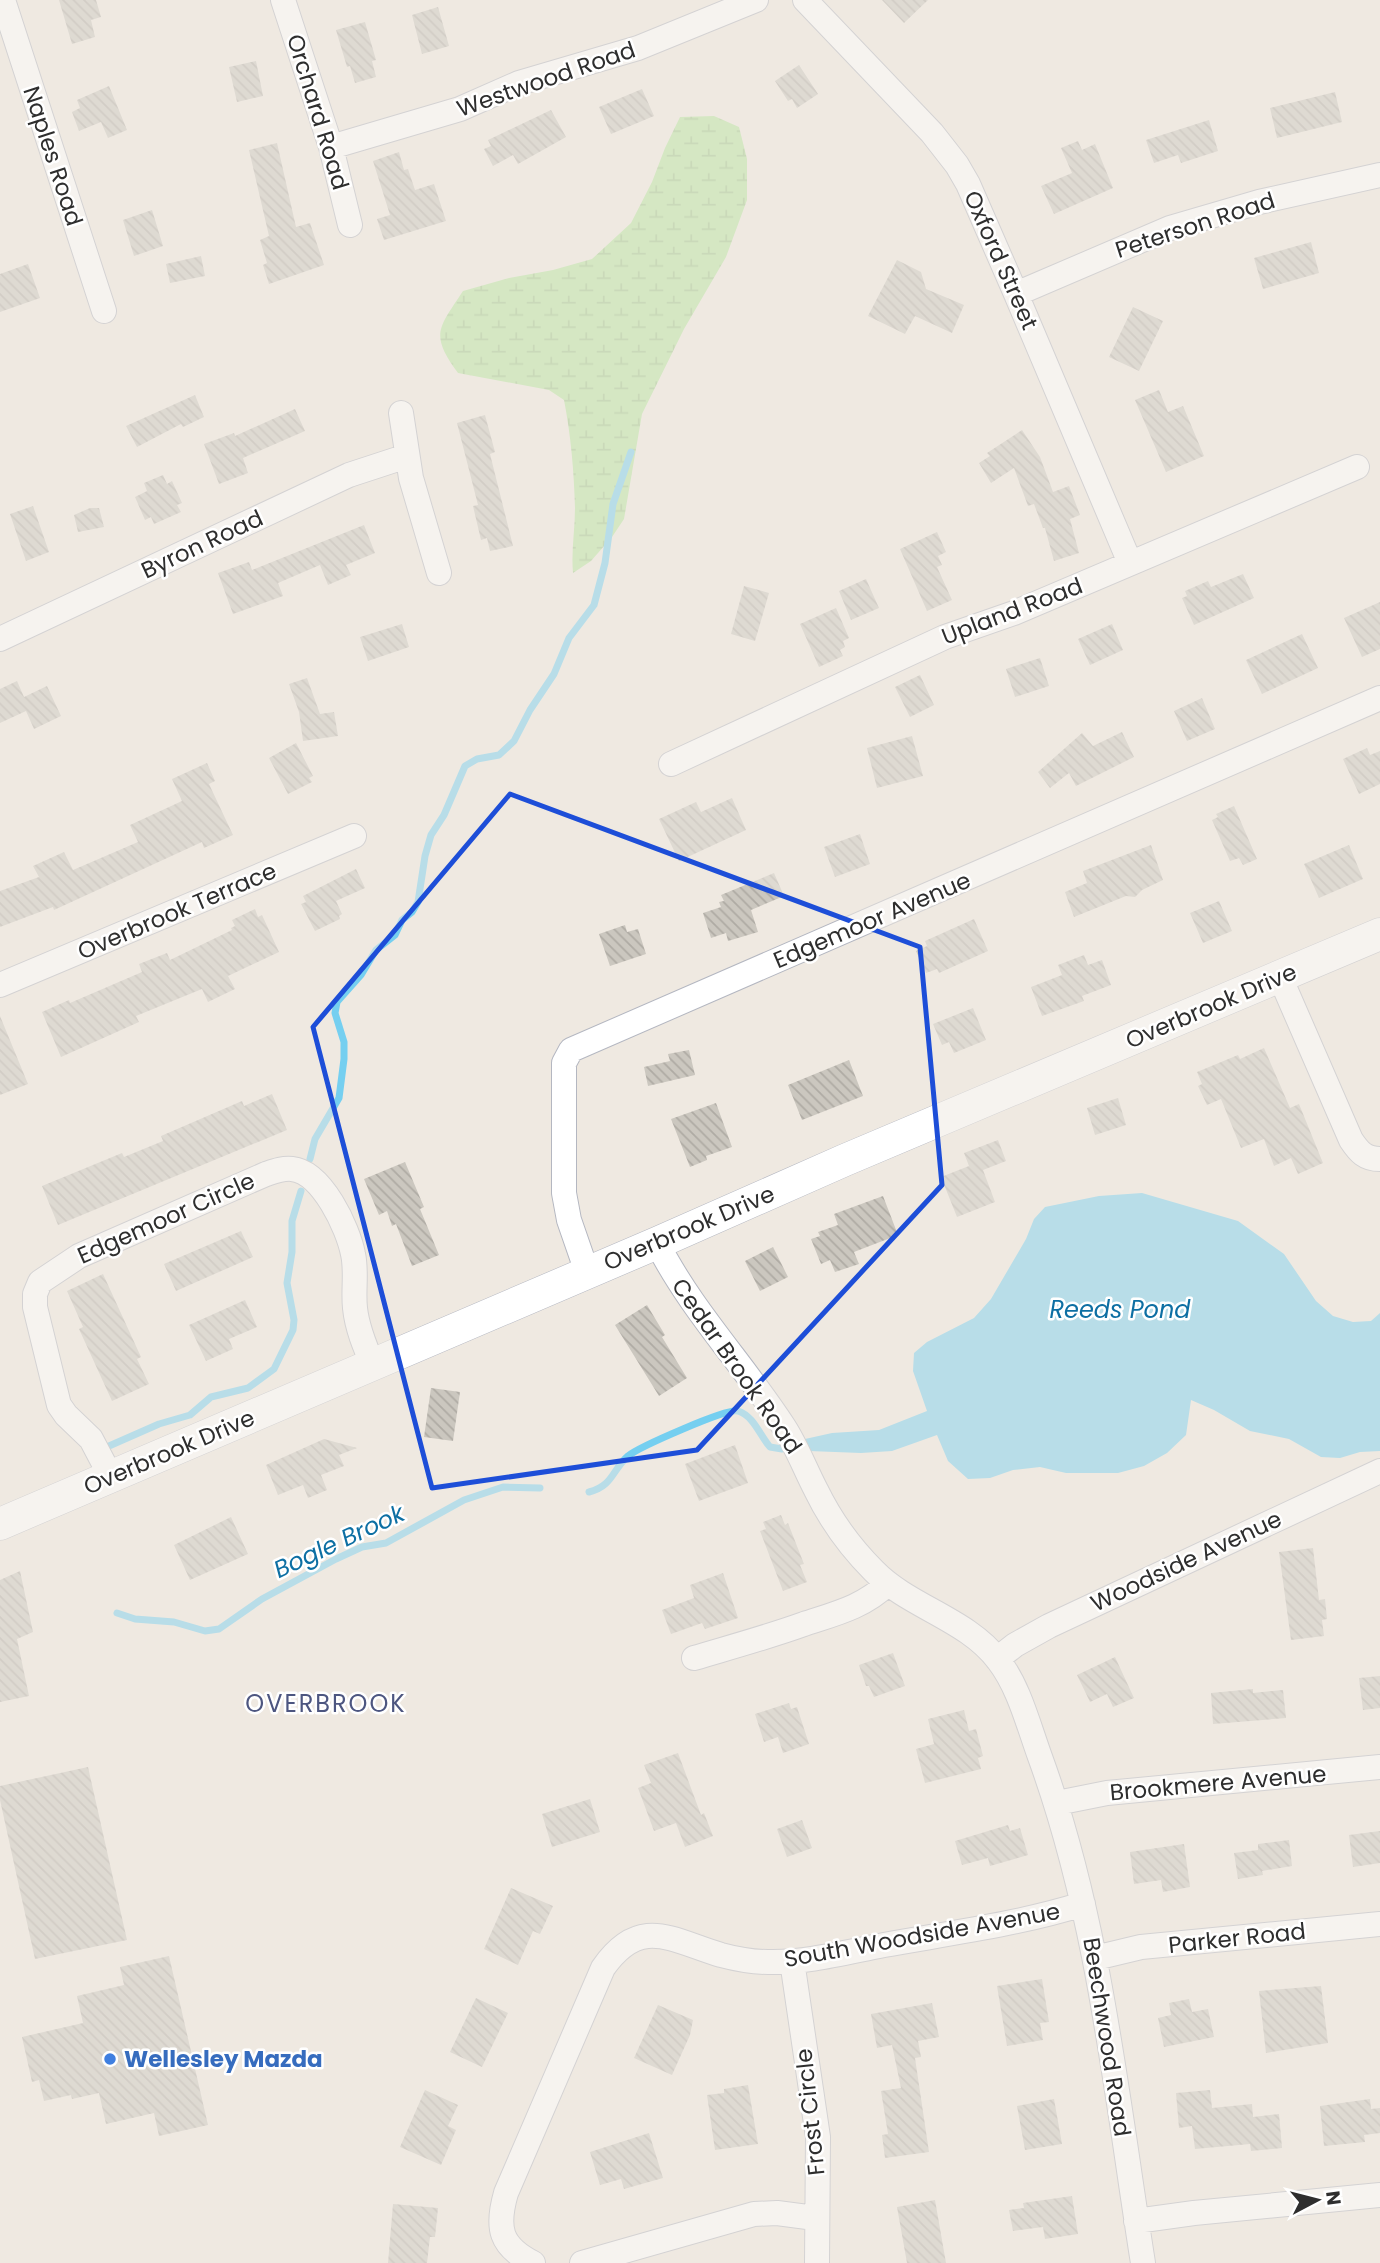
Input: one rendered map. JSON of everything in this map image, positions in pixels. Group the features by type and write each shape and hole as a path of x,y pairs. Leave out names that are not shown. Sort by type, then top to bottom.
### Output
{"street":[{"name":"Naples Road","path":"3,0 104,312"},
{"name":"Orchard Road","path":"283,0 331,147 350,225"},
{"name":"Westwood Road","path":"331,147 460,109 511,86 624,52 756,0"},
{"name":"Oxford Street","path":"805,0 947,150 968,184 1130,563"},
{"name":"Peterson Road","path":"1016,294 1125,245 1192,221 1259,202 1380,175"},
{"path":"401,413 416,496 439,573"},
{"name":"Byron Road","path":"0,639 349,475 407,456"},
{"name":"Upland Road","path":"671,764 905,654 1014,613 1357,467"},
{"name":"Edgemoor Avenue","path":"587,1272 569,1220 563,1180 564,1063 571,1050 1380,698"},
{"name":"Overbrook Terrace","path":"0,985 354,836"},
{"name":"Overbrook Drive","path":"0,1524 845,1160 1380,934"},
{"path":"1280,977 1351,1140 1366,1157 1380,1159"},
{"name":"Edgemoor Circle","path":"111,1477 99,1450 59,1405 35,1307 35,1294 40,1282 95,1248 266,1174 282,1169 295,1169 308,1175 322,1188 336,1211 353,1254 355,1309 373,1365"},
{"name":"Cedar Brook Road","path":"657,1243 676,1278 787,1430 817,1492 844,1535 872,1570 887,1584 980,1642 997,1659"},
{"name":"Woodside Avenue","path":"997,1659 1049,1626 1380,1471"},
{"path":"694,1658 755,1641 855,1607 867,1601 887,1584"},
{"name":"Beechwood Road","path":"997,1659 1011,1681 1057,1803 1083,1904 1095,1958 1143,2263"},
{"name":"Brookmere Avenue","path":"1057,1803 1107,1793 1380,1767"},
{"name":"South Woodside Avenue","path":"533,2263 508,2246 501,2231 501,2211 603,1968 615,1951 629,1941 649,1936 668,1937 745,1960 792,1961 1007,1923 1083,1904"},
{"name":"Parker Road","path":"1095,1958 1141,1947 1380,1924"},
{"name":"Frost Circle","path":"792,1961 818,2137 817,2263"},
{"path":"1136,2221 1380,2195"},
{"path":"582,2263 754,2214 777,2213 816,2218"}],"highlighted area":[{"path":"510,794 920,947 942,1185 697,1450 432,1488 313,1027"}],"green space":[{"path":"714,116 739,127 747,159 747,200 726,257 684,329 642,414 624,519 591,561 573,573 574,481 564,400 549,390 458,373 443,349 443,323 463,291 592,259 631,223 680,117"}],"water":[{"name":"Reeds Pond","path":"1142,1193 1238,1221 1284,1254 1316,1301 1333,1316 1353,1322 1371,1321 1380,1313 1380,1451 1360,1452 1340,1458 1321,1457 1289,1439 1250,1431 1191,1400 1186,1435 1167,1453 1144,1466 1118,1473 1066,1473 1040,1467 1013,1470 990,1478 968,1479 948,1461 937,1435 892,1451 809,1451 805,1439 832,1433 879,1430 927,1411 913,1371 914,1353 927,1342 974,1318 991,1299 1026,1239 1034,1219 1045,1207 1099,1196"}],"building":[{"path":"59,0 96,0 101,17 91,20 95,37 72,44"},
{"path":"882,0 928,0 904,23"},
{"path":"438,7 449,46 422,54 412,15"},
{"path":"365,22 376,60 372,61 376,77 355,83 350,66 347,67 336,30"},
{"path":"256,61 263,96 237,102 229,67"},
{"path":"799,65 818,94 797,108 792,99 788,101 775,81"},
{"path":"109,86 127,130 108,138 101,122 79,131 72,112 80,108 77,100"},
{"path":"642,89 654,116 611,134 599,107"},
{"path":"1335,92 1342,122 1277,138 1270,108"},
{"path":"551,110 566,137 518,164 513,155 493,166 484,149 491,146 488,140"},
{"path":"1209,120 1218,151 1181,163 1178,155 1154,163 1146,140"},
{"path":"1078,141 1082,150 1095,144 1113,188 1054,214 1041,186 1072,173 1061,148"},
{"path":"277,143 296,227 310,223 324,265 269,284 263,265 267,263 260,240 269,236 249,150"},
{"path":"399,152 404,170 408,169 415,190 434,184 446,221 384,240 377,219 390,215 373,161"},
{"path":"152,210 163,246 134,256 123,220"},
{"path":"1311,242 1319,273 1263,289 1254,258"},
{"path":"201,256 205,276 170,283 166,264"},
{"path":"897,260 921,272 926,289 964,305 952,333 915,316 905,334 868,316"},
{"path":"28,264 40,298 0,312 0,274"},
{"path":"1133,307 1163,321 1139,371 1109,357"},
{"path":"1159,390 1168,412 1183,406 1204,456 1166,472 1135,400"},
{"path":"195,395 204,417 183,427 181,424 137,447 126,426"},
{"path":"295,409 305,431 243,458 248,473 219,484 204,444 234,433 235,436"},
{"path":"485,415 495,452 490,454 513,546 490,551 487,538 481,540 473,506 478,505 457,423"},
{"path":"1022,430 1040,457 1053,492 1069,486 1080,515 1070,519 1079,553 1054,561 1045,528 1034,504 1028,506 1014,468 991,483 979,463 990,456 987,453"},
{"path":"163,475 167,484 172,481 182,503 177,505 181,512 154,524 151,517 145,520 135,497 147,491 144,483"},
{"path":"33,506 49,552 26,561 10,514"},
{"path":"90,508 99,508 104,527 78,532 74,515"},
{"path":"364,525 375,553 346,565 351,575 328,585 320,565 278,583 283,596 233,614 218,573 249,562 252,570"},
{"path":"937,532 946,552 938,556 942,565 937,567 952,600 927,611 900,549"},
{"path":"1243,574 1254,598 1194,625 1182,598 1187,596 1185,591 1208,581 1211,587"},
{"path":"866,579 879,608 851,620 839,591"},
{"path":"744,586 769,593 755,641 731,634"},
{"path":"1380,602 1380,649 1362,657 1344,618"},
{"path":"836,608 849,638 843,641 845,647 840,650 843,656 819,667 800,624"},
{"path":"402,624 409,647 368,661 360,637"},
{"path":"1112,624 1123,650 1090,665 1078,639"},
{"path":"1302,634 1318,668 1262,694 1246,660"},
{"path":"1040,658 1049,686 1015,697 1006,669"},
{"path":"920,675 934,705 910,717 895,687"},
{"path":"307,678 320,714 334,712 338,736 303,741 299,712 289,684"},
{"path":"17,681 24,697 47,686 61,716 34,729 26,711 0,723 0,689"},
{"path":"1202,698 1215,729 1187,741 1174,711"},
{"path":"1122,732 1134,757 1076,786 1069,773 1050,788 1038,772 1082,733 1093,746"},
{"path":"912,736 923,776 877,788 867,748"},
{"path":"296,743 313,776 309,778 312,782 288,794 269,758"},
{"path":"1367,748 1370,755 1380,751 1380,784 1359,794 1343,759"},
{"path":"207,763 215,781 209,784 233,835 204,848 202,842 54,910 53,907 0,927 0,891 39,877 33,866 64,852 73,870 138,842 130,825 182,801 172,779"},
{"path":"732,798 746,830 679,861 659,819 696,802 701,812"},
{"path":"1234,806 1257,859 1243,865 1239,858 1230,861 1212,820 1218,817 1216,814"},
{"path":"860,834 870,864 835,877 824,847"},
{"path":"1151,845 1163,880 1142,890 1135,897 1126,896 1074,917 1065,892 1087,883 1083,871"},
{"path":"1349,845 1363,879 1319,898 1304,864"},
{"path":"356,869 365,888 336,901 342,914 340,919 315,931 301,904 306,902 303,896"},
{"path":"774,873 784,896 751,910 758,932 728,941 726,933 711,938 703,913 721,907 719,902 724,901 721,895"},
{"path":"1219,901 1232,931 1203,943 1190,913"},
{"path":"255,909 258,917 262,915 279,952 228,976 235,989 208,1002 202,989 136,1016 139,1022 61,1057 42,1012 142,972 139,964 167,953 170,960 232,930 235,926 232,920"},
{"path":"974,919 988,951 939,973 937,969 926,973 916,951 927,946 925,941"},
{"path":"625,925 627,932 638,929 646,954 610,966 599,934"},
{"path":"1084,955 1088,965 1102,960 1111,985 1082,996 1084,1001 1042,1016 1031,987 1062,975 1058,965"},
{"path":"973,1008 986,1040 954,1053 949,1042 942,1045 933,1024"},
{"path":"0,1016 28,1084 0,1095"},
{"path":"1264,1048 1290,1108 1299,1104 1323,1163 1298,1174 1291,1158 1274,1166 1264,1139 1241,1148 1221,1099 1207,1105 1198,1086 1202,1084 1197,1072 1238,1055 1240,1059"},
{"path":"689,1050 695,1075 648,1086 644,1067 670,1061 668,1054"},
{"path":"849,1060 863,1096 802,1120 788,1085"},
{"path":"272,1094 287,1130 58,1225 42,1186 122,1153 124,1157 163,1141 161,1136 242,1101 244,1106"},
{"path":"1118,1098 1126,1125 1095,1135 1087,1108"},
{"path":"716,1103 732,1147 706,1156 707,1160 690,1167 671,1119"},
{"path":"998,1140 1006,1161 983,1170 995,1202 957,1217 941,1177 969,1166 964,1153"},
{"path":"405,1162 424,1207 420,1209 439,1255 412,1266 396,1224 392,1226 387,1211 379,1215 364,1179"},
{"path":"883,1196 898,1235 854,1252 859,1264 835,1272 830,1260 821,1264 811,1239 820,1236 818,1232 838,1225 834,1214"},
{"path":"241,1231 253,1257 176,1291 164,1264"},
{"path":"773,1247 788,1277 760,1291 745,1261"},
{"path":"103,1274 141,1357 137,1359 149,1384 112,1401 79,1329 83,1327 67,1291"},
{"path":"245,1300 257,1327 229,1339 233,1349 206,1361 189,1325"},
{"path":"647,1305 665,1335 662,1337 687,1378 659,1396 615,1325"},
{"path":"431,1388 460,1392 453,1441 424,1437"},
{"path":"324,1439 357,1448 339,1455 344,1466 321,1475 327,1490 308,1498 303,1485 278,1495 266,1465"},
{"path":"735,1445 748,1483 699,1501 685,1464"},
{"path":"781,1515 785,1525 788,1523 804,1564 800,1565 807,1582 783,1591 760,1531 766,1529 763,1522"},
{"path":"231,1517 248,1554 190,1580 174,1545"},
{"path":"1313,1548 1319,1600 1325,1599 1327,1619 1322,1620 1324,1636 1291,1640 1279,1552"},
{"path":"20,1571 33,1632 17,1639 29,1696 0,1702 0,1580"},
{"path":"723,1573 738,1618 705,1629 702,1623 671,1634 662,1610 694,1598 690,1585"},
{"path":"893,1653 905,1686 874,1697 869,1686 866,1686 859,1665"},
{"path":"1115,1657 1134,1698 1113,1707 1107,1694 1090,1702 1077,1675"},
{"path":"1380,1676 1380,1708 1363,1710 1359,1678"},
{"path":"1253,1689 1253,1693 1283,1690 1286,1718 1213,1724 1211,1693"},
{"path":"789,1703 791,1709 797,1707 809,1744 783,1753 778,1737 764,1742 755,1714"},
{"path":"964,1710 969,1731 976,1729 983,1756 978,1758 981,1769 925,1783 916,1749 934,1744 928,1719"},
{"path":"678,1753 701,1815 704,1813 713,1836 685,1847 676,1823 654,1831 638,1788 651,1783 644,1765"},
{"path":"88,1767 127,1940 35,1959 0,1800 0,1786"},
{"path":"590,1799 600,1832 552,1847 542,1814"},
{"path":"802,1820 812,1848 787,1857 777,1829"},
{"path":"1008,1825 1010,1831 1020,1828 1028,1855 990,1866 988,1858 962,1865 955,1841"},
{"path":"1380,1831 1380,1863 1353,1867 1349,1835"},
{"path":"1289,1840 1292,1866 1262,1871 1263,1875 1238,1879 1234,1853 1258,1850 1258,1844"},
{"path":"1184,1844 1190,1887 1163,1892 1161,1880 1134,1884 1130,1852"},
{"path":"511,1888 553,1906 540,1934 533,1931 518,1965 484,1949"},
{"name":"Wellesley Mazda","path":"169,1956 208,2125 159,2136 154,2113 106,2124 99,2093 44,2101 39,2080 32,2082 22,2037 83,2023 77,1996 124,1985 120,1967"},
{"path":"1042,1979 1049,2022 1040,2023 1043,2040 1007,2046 997,1986"},
{"path":"1321,1986 1328,2043 1266,2053 1259,1991"},
{"path":"476,1998 508,2013 482,2067 450,2052"},
{"path":"1189,1999 1192,2012 1208,2009 1214,2037 1164,2047 1158,2018 1171,2015 1169,2003"},
{"path":"932,2003 939,2037 918,2041 921,2057 915,2058 929,2152 885,2158 882,2135 888,2134 881,2091 901,2088 892,2045 877,2048 871,2014"},
{"path":"658,2005 693,2020 690,2035 672,2075 634,2058"},
{"path":"748,2085 758,2144 715,2150 707,2095"},
{"path":"425,2090 458,2105 448,2126 456,2130 441,2165 400,2147"},
{"path":"1210,2090 1212,2108 1252,2104 1253,2117 1279,2114 1282,2148 1251,2151 1250,2144 1195,2149 1192,2126 1179,2128 1176,2093"},
{"path":"1054,2099 1062,2144 1025,2150 1017,2106"},
{"path":"1370,2099 1371,2109 1380,2108 1380,2133 1364,2135 1365,2142 1324,2146 1320,2106"},
{"path":"649,2133 663,2178 624,2189 621,2179 600,2185 590,2152"},
{"path":"1072,2196 1078,2234 1045,2239 1043,2227 1013,2231 1009,2210 1024,2208 1023,2203"},
{"path":"935,2200 946,2263 907,2263 897,2207"},
{"path":"393,2204 438,2208 435,2237 430,2237 427,2263 388,2263"}],"waterway":[{"path":"310,1159 315,1139 339,1098 344,1042 335,1013 337,1002 361,975 376,950 395,935 402,920 412,912 418,902 431,835 444,815 465,766 477,759 499,755 514,741 530,710 554,674 569,638 594,605 605,563 613,504 631,452"},
{"path":"109,1446 159,1424 190,1415 211,1397 248,1388 274,1369 293,1330 294,1320 287,1283 292,1252 292,1221 301,1191"},
{"name":"Bogle Brook","path":"589,1492 603,1486 623,1461 635,1451 683,1429 731,1412 744,1414 753,1422 770,1447 782,1449"},
{"name":"Bogle Brook","path":"117,1613 135,1619 174,1622 205,1631 219,1629 262,1599 336,1559 362,1547 386,1543 464,1500 503,1487 540,1488"}],"place":[{"name":"Wellesley Mazda","path":"110,2059"}],"district":[{"name":"OVERBROOK","path":"326,1703"}]}
